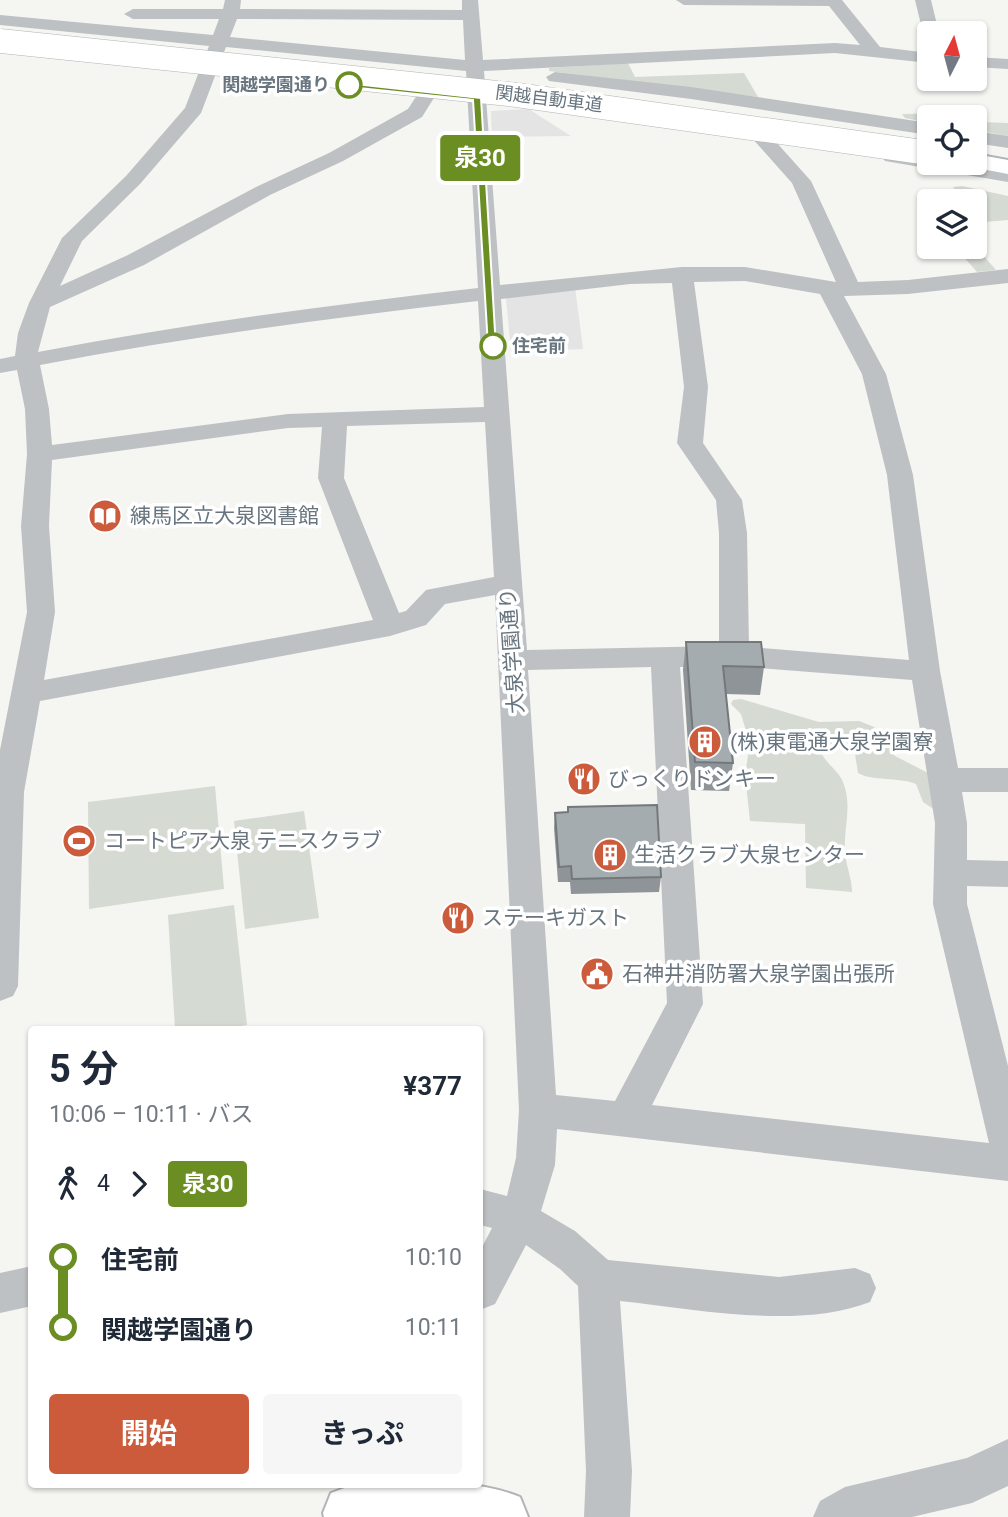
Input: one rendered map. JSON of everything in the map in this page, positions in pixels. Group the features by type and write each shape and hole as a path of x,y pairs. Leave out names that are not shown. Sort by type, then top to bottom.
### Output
{"main road":[{"name":"関越自動車道","path":"0,29 534,85 917,138"},
{"name":"関越自動車道","path":"0,41 505,93 917,151"},
{"path":"987,150 1008,153"},
{"path":"987,163 1008,167"},
{"path":"357,1508 408,1502 500,1517"}],"street":[{"path":"684,0 848,0"},
{"path":"923,0 927,21"},
{"path":"834,1 875,53"},
{"path":"0,20 232,7 470,7"},
{"path":"0,986 8,792 41,612 35,526 40,454 37,410 26,360 30,333 40,303 73,238 133,180 194,109 232,7"},
{"name":"大泉学園通り","path":"470,7 513,660 538,1111 535,1163 519,1220 483,1285"},
{"path":"0,13 220,40 475,66 484,70 835,48 917,57"},
{"path":"0,50 477,98 867,152 1008,176"},
{"path":"987,63 1008,64"},
{"path":"531,69 917,127"},
{"path":"40,303 136,260 273,186 316,168 415,113 428,93"},
{"path":"867,152 881,121"},
{"path":"761,137 801,181 839,289 874,374 887,421 900,475 925,671 951,823 950,904 1008,1143"},
{"path":"987,138 1008,142"},
{"path":"682,274 696,387 690,443 729,500 733,533 734,656"},
{"path":"0,366 290,316 630,276 745,274 839,289 908,286 1008,275"},
{"path":"40,454 274,422 496,414"},
{"path":"335,419 331,478 390,626"},
{"path":"27,693 390,626 416,618 436,597 508,583"},
{"path":"630,1119 631,1108 685,1004 665,656"},
{"path":"513,660 734,656 925,671"},
{"path":"944,780 1008,780"},
{"path":"951,872 1008,874"},
{"path":"538,1111 630,1119 1008,1163"},
{"path":"483,1206 519,1220 582,1259 598,1279 609,1471 607,1517"},
{"path":"598,1279 779,1297 855,1287"},
{"path":"0,1293 28,1287"},
{"path":"836,1517 845,1510 972,1480 1008,1462"}],"shaded area":[{"path":"628,63 635,77 744,73 758,97 549,71 549,68"},
{"path":"529,109 571,136 492,137 491,111"},
{"path":"902,114 917,114 917,120 905,118"},
{"path":"987,122 1008,123 1008,136 987,132"},
{"path":"962,186 976,189 955,189 953,187"},
{"path":"987,191 1008,196 1008,220 987,222"},
{"path":"966,259 986,259 996,270 977,272"},
{"path":"575,287 583,349 511,352 506,298 511,295"},
{"path":"741,699 819,722 859,721 874,727 895,756 930,774 935,810 923,802 916,784 858,773 854,747 840,743 820,746 823,756 841,777 846,791 848,809 845,853 852,892 806,888 805,824 750,821 745,774 750,744 741,714 731,704 733,700"},
{"path":"215,786 224,889 89,909 88,802"},
{"path":"304,811 319,918 245,929 234,821"},
{"path":"234,905 247,1025 175,1026 168,915"}],"building":[{"path":"686,642 761,642 764,667 723,666 733,763 695,762"},
{"name":"生活クラブ大泉センター","path":"657,805 661,877 572,879 571,866 559,867 555,813 568,812 568,807"}],"bus line":[{"name":"泉30","path":"349,85 477,98 493,346"}],"place":[{"name":"関越学園通り","path":"349,85"},
{"name":"住宅前","path":"493,346"},
{"name":"練馬区立大泉図書館","path":"105,516"},
{"name":"(株)東電通大泉学園寮","path":"705,742"},
{"name":"びっくりドンキー","path":"584,779"},
{"name":"コートピア大泉 テニスクラブ","path":"79,841"},
{"name":"生活クラブ大泉センター","path":"610,855"},
{"name":"ステーキガスト","path":"458,918"},
{"name":"石神井消防署大泉学園出張所","path":"597,974"}]}
